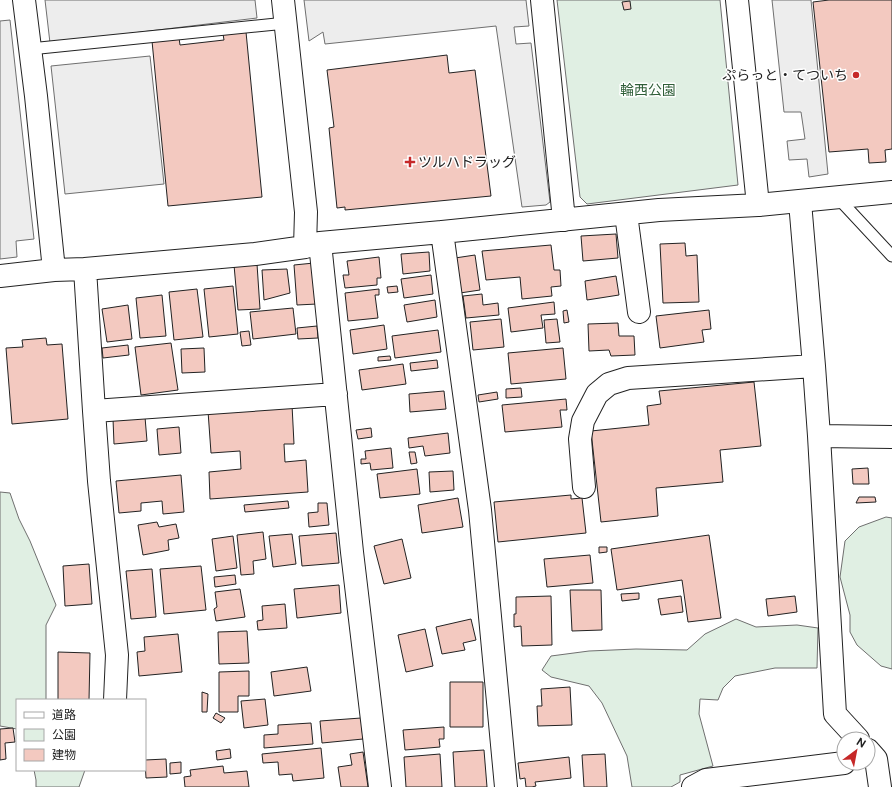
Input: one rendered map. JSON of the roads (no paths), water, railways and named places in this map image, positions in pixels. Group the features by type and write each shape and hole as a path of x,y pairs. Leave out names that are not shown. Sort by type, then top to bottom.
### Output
{"street":[{"path":"24,0 54,270"},
{"path":"283,0 306,212 313,245 336,394 352,552 380,787"},
{"path":"542,0 564,220"},
{"path":"737,0 758,206"},
{"path":"0,276 54,270 85,269 248,254 313,245 659,210 758,206 892,192"},
{"path":"800,202 819,436 835,714 851,731"},
{"path":"626,214 639,312"},
{"path":"442,232 480,510 506,787"},
{"path":"85,269 99,481 117,655 115,699"},
{"path":"584,487 580,439 583,422 597,394 609,384 628,378 814,366"},
{"path":"94,411 336,394"},
{"path":"819,436 892,437"},
{"path":"876,755 880,787"},
{"path":"693,787 706,780 836,764"}],"lane":[{"path":"30,49 286,23"},
{"path":"838,198 892,256"}],"place":[{"name":"ぷらっと・てついち","path":"856,75"},
{"name":"ツルハドラッグ","path":"410,162"}],"park label":[{"name":"輪西公園","path":"648,90"}]}
